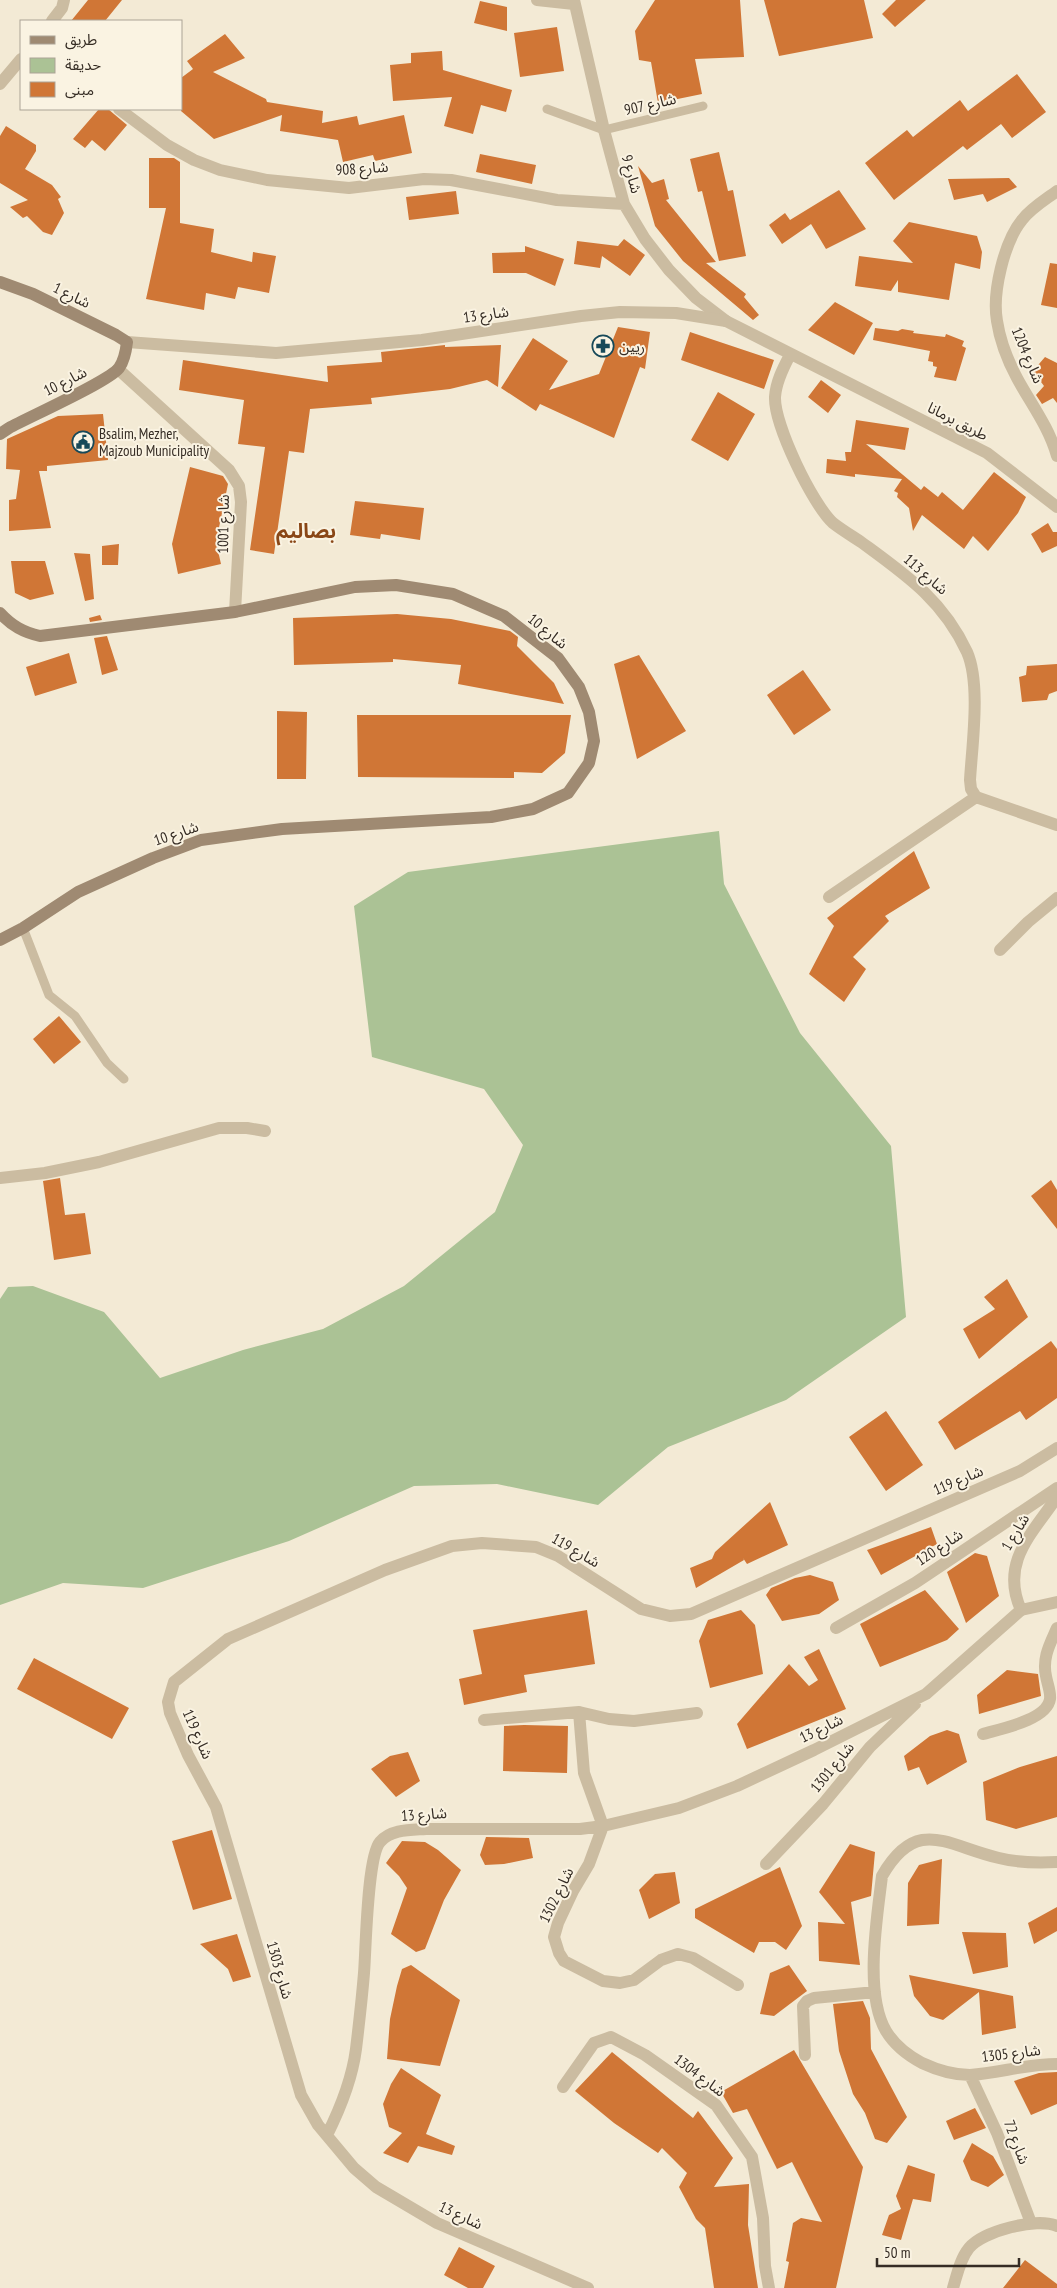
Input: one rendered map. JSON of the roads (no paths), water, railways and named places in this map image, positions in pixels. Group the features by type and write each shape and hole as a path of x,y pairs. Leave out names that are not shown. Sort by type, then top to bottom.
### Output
{"main road":[{"name":"شارع 1","path":"0,282 33,294 127,342"},
{"path":"118,369 126,352 127,342"},
{"name":"شارع 10","path":"0,434 95,384 118,369"},
{"name":"شارع 10","path":"0,613 9,623 25,632 40,636 235,612 354,587 396,585 453,594 504,616 558,658 579,687 589,712 594,741 589,763 568,793 533,809 491,817 282,829 201,840 153,858 78,892 23,928 0,940"}],"street":[{"path":"537,0 574,2"},
{"name":"شارع 9","path":"574,2 604,130 624,204 645,239 669,270 696,298 726,321"},
{"path":"53,20 65,3"},
{"path":"0,84 20,60"},
{"name":"شارع 908","path":"121,110 167,145 194,160 220,170 267,180 349,188 424,179 451,180 558,200 624,204"},
{"name":"شارع 1204","path":"1057,191 1022,220 1013,234 1005,255 996,300 996,319 1007,355 1039,414 1057,456"},
{"name":"شارع 13","path":"127,342 276,353 422,340 620,312 676,313 726,321 836,378"},
{"name":"شارع 113","path":"790,355 779,375 775,398 782,430 794,463 832,522 928,594 957,633 968,655 974,679 970,780 971,789 976,797"},
{"name":"شارع 1001","path":"118,369 229,470 239,486 242,512 235,612"},
{"name":"طريق برمانا","path":"836,378 955,435 987,453 1057,507"},
{"path":"829,897 976,797 1057,825"},
{"path":"1000,950 1057,898"},
{"path":"0,1178 45,1173 99,1162 219,1128 248,1128 265,1131"},
{"name":"شارع 119","path":"216,1807 188,1755 170,1713 168,1702 174,1682 228,1639 331,1592 392,1567 452,1546 482,1543 512,1544 536,1547 558,1556 641,1609 670,1616 691,1614 1020,1471 1057,1448"},
{"name":"شارع 120","path":"836,1628 916,1583 1057,1488"},
{"name":"شارع 1","path":"1021,1610 1013,1586 1016,1560 1057,1496"},
{"path":"1021,1610 1057,1602"},
{"name":"شارع 13","path":"588,2288 437,2223 414,2210 376,2187 354,2168 327,2135 344,2100 356,2050 371,1878 378,1843 388,1835 419,1829 532,1830 603,1826 679,1808 737,1786 926,1694 1021,1610"},
{"path":"983,1734 1024,1722 1044,1710 1049,1704 1051,1698 1045,1658 1057,1628"},
{"name":"شارع 1301","path":"766,1864 823,1804 870,1747 926,1694"},
{"path":"579,1712 584,1773 603,1826"},
{"path":"484,1720 579,1712 609,1719 634,1721 697,1713"},
{"name":"شارع 1303","path":"216,1807 301,2095 318,2125 327,2135"},
{"name":"شارع 1302","path":"603,1826 590,1864 563,1910 554,1937 564,1961 603,1981 620,1983 634,1980 661,1960 678,1954 693,1958 738,1985"},
{"path":"970,2075 951,2074 928,2066 907,2055 895,2044 885,2030 879,2014 874,1971 882,1876 904,1847 922,1839 938,1840 999,1858 1031,1864 1057,1862"},
{"path":"805,2055 803,2006 807,2001 814,1998 875,1992"},
{"name":"شارع 1304","path":"563,2087 594,2043 610,2037 645,2055 716,2105 752,2157 763,2218 769,2288"},
{"name":"شارع 1305","path":"970,2075 1040,2064 1057,2064"},
{"name":"شارع 72","path":"970,2075 997,2133 1031,2222"},
{"path":"953,2288 961,2263 968,2249 977,2240 1031,2222 1050,2223 1057,2226"}],"lane":[{"name":"شارع 907","path":"604,130 703,106"},
{"path":"547,109 604,130"},
{"path":"23,928 49,995 75,1016 107,1063 124,1079"}],"place":[{"name":"ريين","path":"603,346"},
{"name":"Bsalim, Mezher, Majzoub Municipality","path":"83,442"}],"district":[{"name":"بصاليم","path":"306,531"}]}
